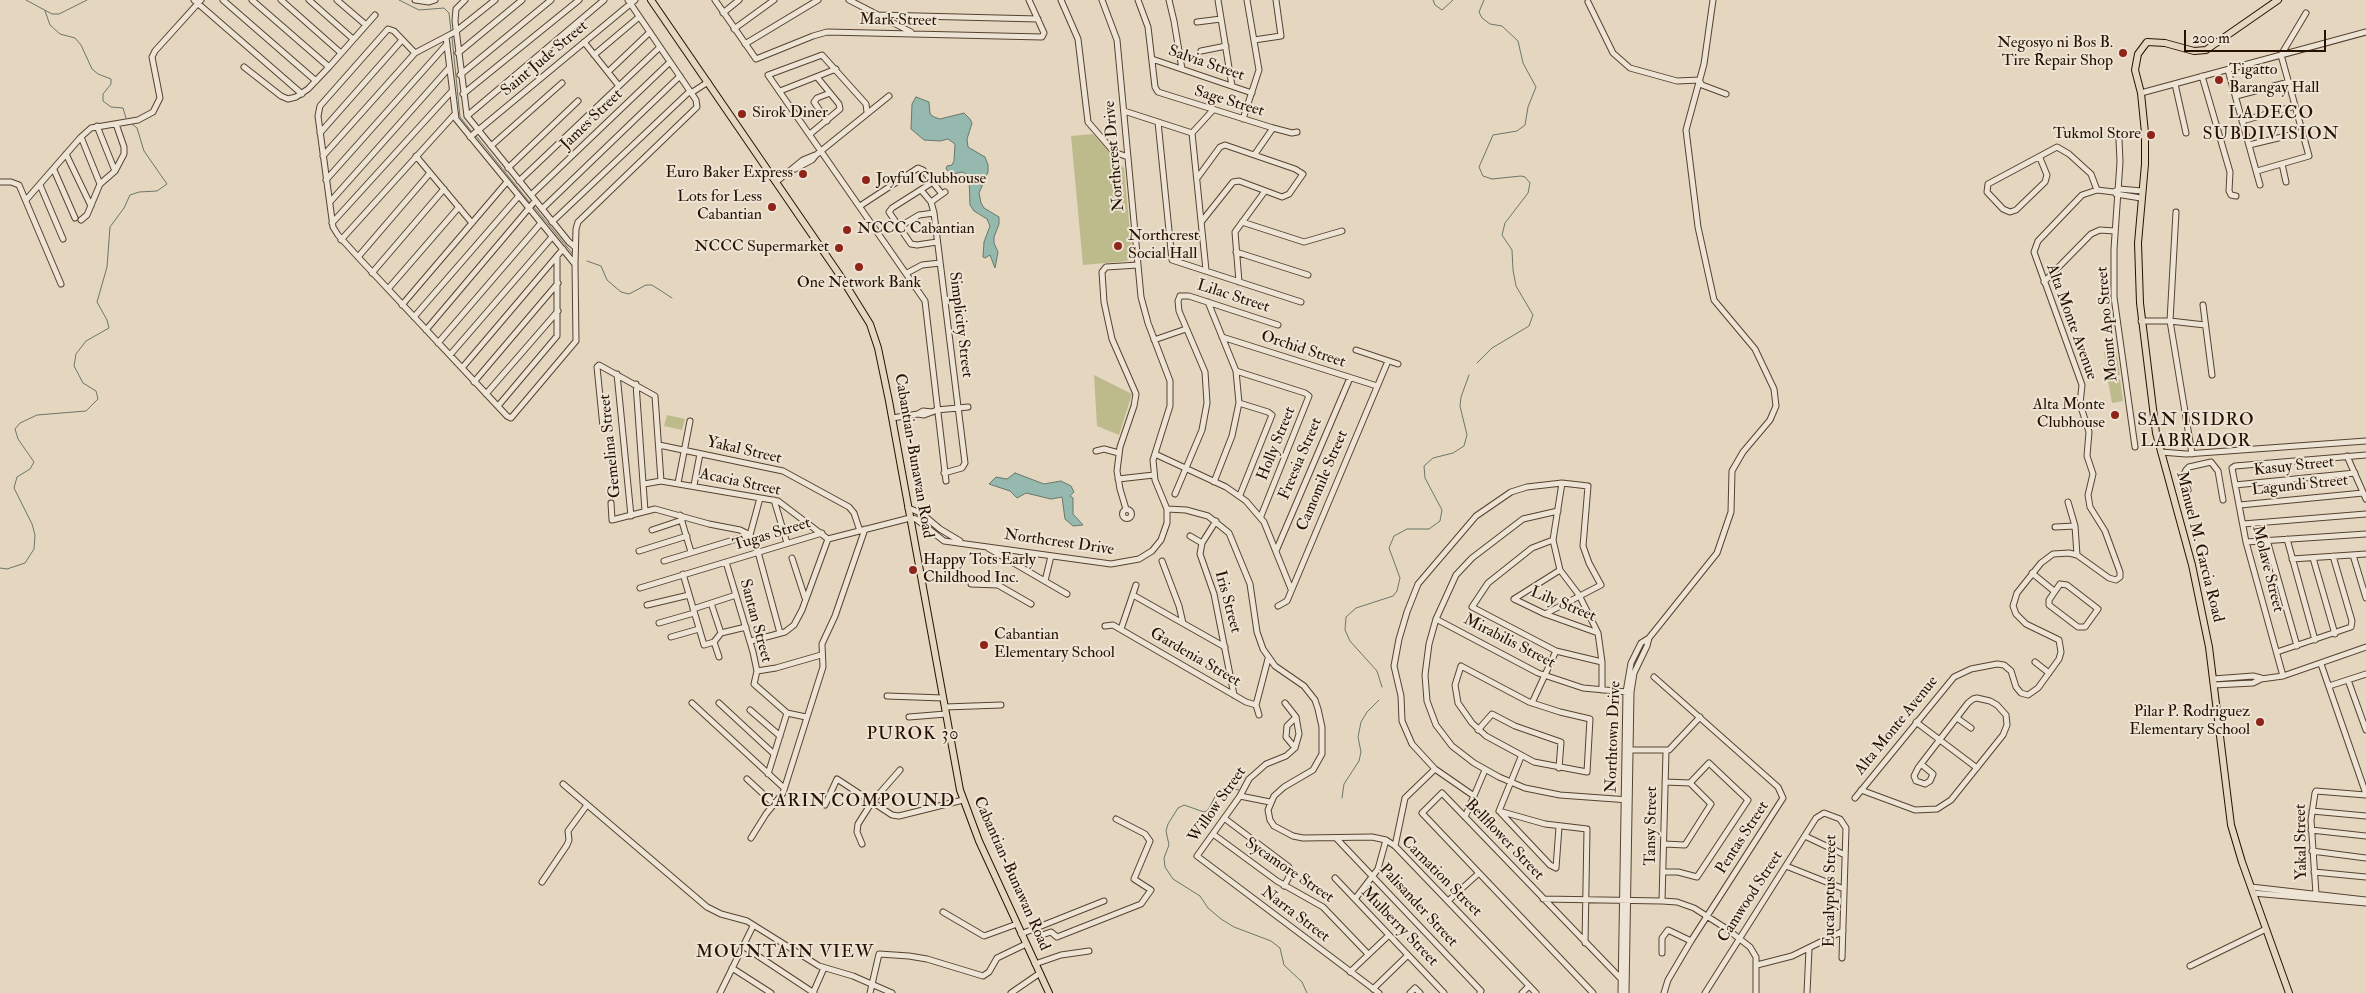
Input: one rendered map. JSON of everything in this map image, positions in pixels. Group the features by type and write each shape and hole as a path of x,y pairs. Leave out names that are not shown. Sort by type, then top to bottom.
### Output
{"main road":[{"name":"Cabantian-Bunawan Road","path":"651,0 839,274 870,324 882,366 963,800 1021,934 1049,993"},
{"name":"Manuel M. Garcia Road","path":"2278,0 2206,50 2194,51 2156,41 2144,44 2136,60 2136,70 2141,93 2145,133 2138,243 2141,322 2161,452 2192,565 2213,682 2231,825 2289,993"}],"street":[{"path":"223,0 316,80"},
{"path":"252,0 329,67"},
{"path":"281,0 341,53"},
{"path":"309,0 353,39"},
{"path":"337,0 366,25"},
{"path":"415,0 434,0"},
{"path":"466,0 455,12 460,75 467,116 530,196 575,247"},
{"path":"326,180 446,40 495,0"},
{"path":"458,53 522,0"},
{"path":"460,75 551,0"},
{"path":"463,94 579,0"},
{"path":"467,116 604,0"},
{"path":"714,0 745,44 818,0"},
{"path":"723,13 739,0"},
{"path":"734,29 774,0"},
{"path":"849,0 914,34"},
{"path":"878,15 1038,19 1029,0"},
{"path":"1061,0 1078,40 1088,122 1114,152 1128,157"},
{"name":"Northcrest Drive","path":"910,518 916,520 944,541 1111,564 1139,559 1152,551 1161,540 1166,523 1167,509 1154,474 1154,454 1166,420 1172,395 1170,380 1144,310 1117,40 1102,0"},
{"path":"1138,0 1146,16 1152,58"},
{"path":"1169,0 1182,69"},
{"path":"1218,0 1232,86"},
{"path":"1243,119 1259,70 1247,0"},
{"path":"1254,40 1281,36 1276,0"},
{"path":"1641,658 1634,654 1641,643 1649,638 1717,553 1731,512 1732,471 1743,452 1770,420 1776,406 1774,389 1755,349 1716,304 1709,286 1698,227 1686,142 1687,121 1706,54 1713,0"},
{"path":"26,200 91,128 138,120 153,112 160,98 152,58 197,1 302,94"},
{"path":"415,53 392,30 387,30 322,102 318,112 332,223 335,232 341,240 474,382 508,417 513,416 575,343 575,247 576,227 580,220 694,112 697,102 639,17 631,1"},
{"name":"Saint Jude Street","path":"470,137 631,1"},
{"path":"1588,2 1613,53 1630,68 1677,81 1699,80"},
{"path":"2257,171 2309,156 2281,55 2306,13"},
{"path":"244,68 284,98 292,99 302,94 329,67 375,14"},
{"path":"594,55 639,17"},
{"path":"1197,22 1221,18"},
{"name":"Mark Street","path":"745,44 755,58 827,32 1036,37 1044,35 1038,19"},
{"path":"608,72 650,32"},
{"path":"2141,93 2366,32"},
{"path":"320,132 402,40"},
{"path":"323,156 415,53 446,40"},
{"path":"446,40 454,116 506,183 575,264"},
{"path":"584,42 619,86"},
{"path":"1201,51 1226,46"},
{"path":"519,181 660,47"},
{"path":"867,112 866,104 825,57 820,55 768,75 822,150 925,301 934,411 946,481"},
{"name":"Salvia Street","path":"1152,58 1252,93"},
{"name":"Sage Street","path":"1152,58 1156,90 1273,128 1292,133 1297,132"},
{"name":"James Street","path":"530,196 670,62"},
{"path":"330,202 449,68"},
{"path":"780,91 836,69"},
{"path":"2228,70 2260,184"},
{"path":"542,209 680,76"},
{"path":"2202,76 2230,172 2228,189 2231,195 2236,196"},
{"path":"810,134 840,109 839,104 830,92 816,77"},
{"path":"1699,80 1702,85 1726,94"},
{"path":"552,222 691,92 708,82"},
{"path":"2236,96 2289,82"},
{"path":"491,146 562,83"},
{"path":"2175,84 2186,133"},
{"path":"332,223 452,91"},
{"path":"827,121 814,102 817,98 830,92"},
{"path":"776,182 806,164 867,112 876,108 889,96"},
{"path":"508,168 578,101"},
{"path":"2242,121 2295,106"},
{"path":"1192,133 1213,110"},
{"path":"1124,111 1192,133"},
{"path":"341,240 454,116"},
{"path":"1158,122 1172,260 1301,302"},
{"path":"54,170 78,219 87,215 100,184 115,170 124,154 124,148 116,124"},
{"path":"97,126 115,170"},
{"path":"1255,154 1273,128"},
{"path":"2249,145 2303,132"},
{"path":"1192,133 1206,270"},
{"path":"81,137 100,184"},
{"name":"Mount Apo Street","path":"2119,139 2115,231 2115,306 2135,447"},
{"path":"1198,177 1222,146 1232,146 1304,174 1285,196 1239,182 1233,182 1202,221"},
{"path":"2040,158 2046,170 2046,180 2016,210 2010,212 2004,210 1987,192 1988,184 2040,158 2055,148 2062,148 2091,174 2097,190 2142,195"},
{"path":"66,154 91,206"},
{"path":"416,156 472,223"},
{"path":"2282,164 2286,182"},
{"path":"860,206 918,168 924,170 944,194 931,202"},
{"path":"358,258 430,173"},
{"path":"0,182 11,182 19,185 61,284"},
{"path":"933,182 889,211 913,245 937,242"},
{"path":"402,305 506,183"},
{"path":"40,186 63,239"},
{"path":"372,273 444,190"},
{"name":"Simplicity Street","path":"921,190 931,202 934,213 964,466 944,473"},
{"name":"Alta Monte Avenue","path":"1855,798 1954,677 1971,669 1986,665 2004,665 2011,671 2017,690 2028,695 2034,693 2049,673 2061,652 2058,640 2026,624 2016,614 2013,606 2017,593 2041,562 2053,554 2076,555 2109,578 2116,580 2120,577 2120,572 2105,531 2090,507 2088,495 2093,474 2088,456 2088,432 2080,404 2082,385 2034,252 2036,244 2082,195 2097,190"},
{"path":"1239,282 1235,232 1265,191"},
{"path":"414,317 518,197"},
{"path":"426,330 535,201"},
{"path":"388,289 459,207"},
{"path":"2176,212 2170,321 2189,454 2189,467 2183,478 2188,490"},
{"path":"899,227 919,215 934,213"},
{"path":"1242,222 1304,242 1342,231"},
{"path":"438,343 541,223"},
{"path":"2044,282 2091,234 2100,230 2115,231"},
{"path":"450,356 552,237"},
{"path":"462,368 563,249"},
{"path":"1236,252 1308,275"},
{"path":"498,406 556,339 558,329 557,256"},
{"path":"907,273 922,265 940,263"},
{"path":"1126,509 1118,479 1119,454 1136,394 1112,339 1104,302 1102,272 1106,267 1138,265"},
{"path":"474,382 558,283"},
{"name":"Lilac Street","path":"1186,329 1178,304 1179,294 1278,325"},
{"path":"1208,302 1236,372 1239,402 1232,436 1214,482"},
{"path":"2203,306 2212,376"},
{"path":"486,394 558,310"},
{"path":"2141,322 2170,321 2204,324"},
{"path":"1154,340 1186,329 1205,372 1207,403 1205,421 1175,494"},
{"name":"Orchid Street","path":"1222,337 1377,386"},
{"path":"1356,350 1398,364"},
{"name":"Camomile Street","path":"1278,606 1285,604 1388,361"},
{"path":"603,427 597,366 600,365 655,396 661,481"},
{"name":"Holly Street","path":"1236,372 1306,393 1309,396 1260,516"},
{"name":"Gemelina Street","path":"617,374 631,516"},
{"name":"Freesia Street","path":"1276,551 1350,378"},
{"path":"636,384 645,511"},
{"path":"1309,396 1315,394"},
{"path":"1239,402 1272,415"},
{"path":"892,418 918,414 923,411 968,407"},
{"path":"1240,495 1272,415 1278,412"},
{"path":"678,484 690,421"},
{"path":"2161,452 2189,454 2366,441"},
{"name":"Yakal Street","path":"659,445 783,471 849,507 862,530"},
{"path":"1096,450 1104,449 1119,454"},
{"path":"694,485 700,454"},
{"path":"1154,454 1240,495 1260,516 1291,589"},
{"path":"2366,455 2347,456 2366,499"},
{"name":"Molave Street","path":"2283,676 2246,542 2233,467 2347,456"},
{"path":"2189,467 2208,461 2214,464 2218,471 2224,500"},
{"name":"Kasuy Street","path":"2236,485 2355,473"},
{"path":"1118,479 1154,474"},
{"name":"Acacia Street","path":"644,484 661,481 694,485 774,500 788,506 822,533"},
{"path":"1562,484 1554,540 1560,570 1579,595 1598,633 1602,662 1602,690"},
{"path":"1474,796 1435,769 1412,744 1402,721 1401,696 1394,666 1399,639 1418,584 1476,516 1511,492 1527,487 1562,484 1588,486 1583,546 1589,563 1602,585 1579,595 1545,614"},
{"name":"Lagundi Street","path":"2240,505 2364,493"},
{"path":"750,535 760,498"},
{"path":"774,500 787,543"},
{"path":"2068,502 2075,526 2076,555"},
{"path":"610,504 612,520 655,509 709,524 740,530 750,535 758,552 780,633"},
{"name":"Northcrest Drive","path":"908,508 917,510 960,542"},
{"path":"1167,509 1186,510 1216,521 1234,540 1246,568 1253,595 1257,632 1268,659 1304,686 1315,700 1320,717 1323,743 1322,754 1313,770 1278,792 1270,802 1240,796"},
{"path":"1558,511 1522,519 1472,558 1456,576 1436,619 1429,644 1425,676 1427,701 1436,725 1452,746 1485,770 1510,783 1560,796 1626,800"},
{"path":"2243,524 2366,514"},
{"path":"652,530 681,517"},
{"path":"681,517 691,552"},
{"name":"Tugas Street","path":"640,588 822,533 828,539 910,518"},
{"path":"1190,536 1202,543 1216,521"},
{"path":"926,528 932,522"},
{"path":"2055,527 2075,526"},
{"path":"751,838 774,804 782,796 823,667 822,644 835,616 862,530"},
{"path":"2246,542 2366,534"},
{"path":"664,560 750,535"},
{"path":"640,551 687,536"},
{"path":"750,641 780,633 794,625 806,599 828,539"},
{"path":"2287,539 2315,640"},
{"path":"1554,540 1532,548 1488,583 1472,607 1556,651 1602,662"},
{"path":"2267,540 2297,646"},
{"name":"Iris Street","path":"1202,543 1200,554 1214,594 1234,695"},
{"path":"984,545 1067,594"},
{"path":"2292,559 2366,554"},
{"path":"2353,555 2366,598"},
{"path":"1045,581 1050,556"},
{"path":"2277,652 2335,634 2352,626 2333,556"},
{"path":"792,558 806,599"},
{"path":"2313,558 2335,634"},
{"path":"1162,561 1179,606 1183,623"},
{"name":"Santan Street","path":"726,562 757,671 754,684 787,713 806,717"},
{"name":"Lily Street","path":"1560,570 1514,599 1545,614 1598,633"},
{"path":"2032,573 2054,591"},
{"path":"683,574 704,645 714,642 721,633 746,627"},
{"path":"971,584 998,585 1031,604"},
{"path":"2060,584 2067,585 2096,606 2098,609 2096,615 2085,627 2078,627 2049,605 2049,600 2054,591 2060,584"},
{"path":"1121,630 1136,586"},
{"path":"647,605 689,594"},
{"path":"659,623 736,595"},
{"path":"1133,595 1225,647"},
{"path":"711,603 721,633"},
{"name":"Mirabilis Street","path":"1436,619 1544,675 1584,688 1628,692"},
{"name":"Gardenia Street","path":"1105,626 1110,624 1256,706"},
{"path":"671,637 699,629"},
{"name":"Northtown Drive","path":"1628,692 1649,638"},
{"path":"714,642 719,657"},
{"path":"2213,682 2253,676 2262,678 2283,676 2366,647"},
{"path":"1532,703 1556,651"},
{"name":"Northtown Drive","path":"1626,993 1624,982 1628,692 1634,654"},
{"path":"757,671 776,668 821,655"},
{"path":"1259,716 1256,706 1268,659"},
{"path":"2035,662 2049,673"},
{"path":"2321,664 2366,794"},
{"path":"1460,666 1532,703 1590,719 1587,772 1559,768 1521,757 1478,730 1464,713 1455,693 1455,679 1460,666"},
{"path":"2329,686 2366,674"},
{"name":"Pentas Street","path":"1654,677 1778,787 1783,798 1691,941 1668,980 1664,993"},
{"path":"2348,680 2366,730"},
{"path":"887,696 943,698"},
{"path":"1861,790 1907,808 1930,811 1937,809 1951,800 2006,730 2006,715 1998,706 1977,698 1968,703 1921,764"},
{"path":"692,703 784,788"},
{"path":"719,703 774,754"},
{"path":"1285,703 1296,717 1299,734 1295,748"},
{"path":"909,717 1001,705"},
{"path":"750,710 780,736"},
{"path":"768,774 787,713"},
{"path":"1478,730 1492,714 1520,728 1561,742 1559,768"},
{"path":"1295,748 1286,737 1288,726 1296,717"},
{"path":"1627,750 1666,751 1675,746 1700,717"},
{"path":"1957,718 1971,728"},
{"path":"1916,722 1977,768"},
{"name":"Willow Street","path":"1197,856 1240,796 1249,779 1266,764 1286,756 1295,748"},
{"name":"Tansy Street","path":"1662,901 1666,751"},
{"path":"1499,811 1521,757"},
{"path":"1663,872 1678,872 1697,877 1748,800 1709,763 1690,783"},
{"path":"1395,846 1404,798 1435,769"},
{"path":"862,844 857,828 872,802 900,770"},
{"path":"1465,817 1485,770"},
{"path":"747,779 774,804"},
{"path":"825,805 837,779 887,812 899,816 963,800"},
{"path":"1664,844 1685,845 1711,804 1690,783 1665,782"},
{"path":"563,784 707,907 721,914 742,919 824,968 854,976 892,993"},
{"name":"Yakal Street","path":"2316,894 2311,830 2316,791 2366,794"},
{"name":"Bellflower Street","path":"1593,993 1422,813 1442,793 1624,982"},
{"name":"Carnation Street","path":"1270,802 1268,810 1270,820 1282,831 1303,838 1337,839 1366,837 1386,840 1395,846 1536,993"},
{"path":"542,882 567,845 569,840 568,831 587,805"},
{"path":"1499,811 1550,865 1556,868 1559,827"},
{"path":"1499,811 1559,827 1587,829 1585,943"},
{"path":"2312,811 2366,816"},
{"name":"Eucalyptus Street","path":"1820,814 1829,813 1844,823 1842,958"},
{"name":"Camwood Street","path":"1704,993 1820,814"},
{"path":"1224,818 1289,867 1289,876 1284,886"},
{"path":"1035,929 1038,936 1051,932 1057,937 1141,904 1151,890 1134,879 1150,841 1146,834 1116,819"},
{"path":"2311,830 2366,836"},
{"name":"Sycamore Street","path":"1213,834 1284,886 1323,908 1368,954"},
{"path":"1805,836 1845,855"},
{"name":"Palisander Street","path":"1337,839 1480,992"},
{"path":"1354,898 1373,877 1381,861 1386,840"},
{"path":"2312,851 2366,858"},
{"name":"Narra Street","path":"1197,856 1379,993"},
{"path":"1786,866 1844,889"},
{"path":"2314,872 2366,877"},
{"path":"1448,901 1479,873"},
{"name":"Mulberry Street","path":"1335,878 1444,993"},
{"path":"2252,890 2316,894 2366,901"},
{"path":"2252,890 2366,901"},
{"path":"1542,899 1662,901 1684,904 1707,916 1750,947 1756,956 1757,965 1754,984 1756,993"},
{"path":"1021,934 1104,901"},
{"path":"943,912 984,936 1017,924"},
{"path":"729,993 721,991 753,926"},
{"path":"2190,966 2266,929"},
{"path":"1662,953 1662,938 1668,930 1691,941"},
{"path":"1757,965 1777,961 1809,949 1843,931"},
{"path":"1350,972 1389,935"},
{"path":"870,993 874,984 879,954 927,959 982,976 989,972 997,958 1026,944"},
{"path":"743,946 814,993 824,968"},
{"path":"1807,993 1809,949"},
{"path":"1035,964 1061,955 1089,952"},
{"path":"1373,989 1408,955"},
{"path":"732,968 771,993"},
{"path":"1011,993 1040,973"},
{"name":"Northtown Drive","path":"1621,993 1624,982"},
{"path":"1522,993 1529,986"},
{"path":"1410,993 1415,988 1420,993"}],"shaded area":[{"path":"1093,134 1124,168 1132,254 1127,261 1083,265 1071,136"},
{"path":"2116,351 2120,375 2108,377 2104,352"},
{"path":"1094,375 1132,394 1119,435 1097,426"},
{"path":"2120,379 2123,401 2112,403 2108,381"},
{"path":"667,415 685,419 682,430 664,426"}],"water":[{"path":"916,97 929,102 930,114 934,117 940,119 964,113 972,123 967,139 968,147 985,157 988,165 988,172 979,193 981,203 984,208 999,217 999,224 994,237 994,243 998,252 995,268 990,255 985,258 983,257 984,242 990,226 987,219 974,211 970,205 969,177 963,172 952,174 946,169 954,161 955,144 948,139 940,141 924,140 911,129 912,104"},
{"path":"1015,473 1044,484 1061,481 1071,486 1074,492 1070,496 1073,498 1073,514 1083,525 1073,526 1065,519 1062,497 1051,499 1026,493 1017,498 1010,491 989,484 996,477 1007,479"}],"waterway":[{"path":"26,0 52,14 59,14 87,0"},
{"path":"399,0 419,10 444,8 449,13 451,31"},
{"path":"1433,0 1435,5 1442,10 1453,0"},
{"path":"1477,363 1492,348 1529,326 1533,315 1516,286 1512,250 1502,235 1505,223 1528,193 1530,183 1525,177 1521,176 1492,179 1483,176 1479,167 1493,135 1517,131 1525,125 1528,107 1536,87 1523,63 1518,41 1502,26 1490,24 1482,18 1479,12 1484,0"},
{"path":"45,11 50,25 60,34 75,38 81,45 92,69 98,74 111,79 111,84 103,94 103,101 111,107 123,108 126,118"},
{"path":"452,37 460,117 472,132"},
{"path":"0,568 7,569 25,563 34,549 35,535 32,524 14,488 17,477 30,469 34,462 18,439 15,429 20,423 37,415 86,411 98,399 96,391 83,383 74,366 76,354 86,341 109,328 107,320 97,302 107,267 110,227 124,208 130,195 139,192 157,191 167,184 144,151 137,128 132,124"},
{"path":"476,136 530,203"},
{"path":"534,207 572,253"},
{"path":"587,261 601,266 607,280 621,292 629,294 646,285 652,285 672,298"},
{"path":"1382,687 1377,671 1350,641 1345,630 1346,617 1356,608 1393,596 1397,591 1400,578 1389,548 1394,536 1407,529 1429,529 1440,521 1442,510 1425,478 1424,466 1433,458 1453,453 1464,446 1467,435 1460,406 1461,397 1469,375"},
{"path":"1342,798 1344,784 1359,761 1361,752 1358,737 1361,722 1367,712 1379,700"},
{"path":"1239,790 1226,787 1221,789 1208,810 1204,812 1184,805 1178,808 1166,831 1169,845 1164,858 1165,867 1173,879 1200,896 1208,908 1221,919 1234,927 1271,941 1280,948 1284,965 1302,982 1307,993"}],"place":[{"name":"Negosyo ni Bos B. Tire Repair Shop","path":"2123,53"},
{"name":"Tigatto Barangay Hall","path":"2219,80"},
{"name":"Sirok Diner","path":"742,114"},
{"name":"Tukmol Store","path":"2151,135"},
{"name":"Euro Baker Express","path":"803,174"},
{"name":"Joyful Clubhouse","path":"866,180"},
{"name":"Lots for Less Cabantian","path":"772,207"},
{"name":"NCCC Cabantian","path":"847,230"},
{"name":"Northcrest Social Hall","path":"1118,246"},
{"name":"NCCC Supermarket","path":"839,248"},
{"name":"One Network Bank","path":"859,267"},
{"name":"Alta Monte Clubhouse","path":"2115,415"},
{"name":"Happy Tots Early Childhood Inc.","path":"913,570"},
{"name":"Cabantian Elementary School","path":"984,645"},
{"name":"Pilar P. Rodriguez Elementary School","path":"2260,722"}],"district":[{"name":"LADECO SUBDIVISION","path":"2271,124"},
{"name":"SAN ISIDRO LABRADOR","path":"2196,431"},
{"name":"PUROK 30","path":"913,735"},
{"name":"CARIN COMPOUND","path":"858,802"},
{"name":"MOUNTAIN VIEW","path":"785,953"}]}
